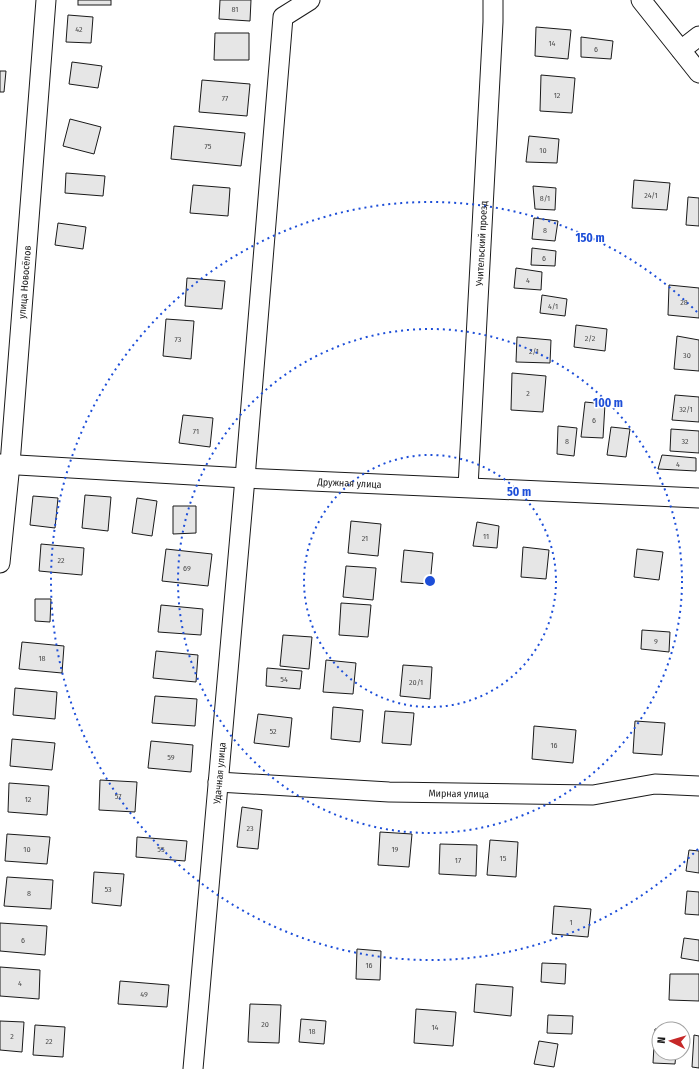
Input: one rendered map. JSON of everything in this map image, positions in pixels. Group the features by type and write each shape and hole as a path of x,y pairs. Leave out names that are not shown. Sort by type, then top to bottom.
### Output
{"street":[{"name":"улица Новосёлов","path":"0,563 5,464 46,0"},
{"name":"Удачная улица","path":"193,1069 245,478 283,17 310,0"},
{"name":"Учительский проезд","path":"468,487 493,0"},
{"path":"641,0 699,73"},
{"path":"681,50 699,36"},
{"name":"Дружная улица","path":"5,464 245,478 699,498"},
{"name":"Мирная улица","path":"218,782 389,792 593,795 655,784 699,786"}],"building":[{"path":"78,0 111,0 111,5 78,5"},
{"path":"220,0 251,0 250,21 219,19"},
{"path":"68,15 93,17 91,43 66,42"},
{"path":"536,27 571,30 568,59 535,56"},
{"path":"215,33 249,33 249,60 214,60"},
{"path":"581,37 613,41 611,59 581,57"},
{"path":"72,62 102,66 98,88 69,84"},
{"path":"0,71 6,71 4,92 0,92"},
{"path":"541,75 575,78 572,113 540,111"},
{"path":"202,80 250,84 247,116 199,112"},
{"path":"70,119 101,127 94,154 63,146"},
{"path":"174,126 245,133 241,166 171,159"},
{"path":"529,136 559,139 557,163 526,162"},
{"path":"66,173 105,176 103,196 65,193"},
{"path":"634,180 670,183 667,210 632,208"},
{"path":"193,185 230,188 228,216 190,213"},
{"path":"533,186 556,188 555,210 535,209"},
{"path":"688,197 699,198 699,226 686,225"},
{"path":"534,218 558,221 555,241 532,239"},
{"path":"58,223 86,227 83,249 55,245"},
{"path":"532,248 556,251 555,266 531,265"},
{"path":"516,268 542,272 541,290 514,288"},
{"path":"187,278 225,281 222,309 185,306"},
{"path":"669,285 699,288 699,318 668,315"},
{"path":"542,295 567,299 565,316 540,313"},
{"path":"166,319 194,321 191,359 163,356"},
{"path":"576,325 607,329 605,351 574,347"},
{"path":"677,336 699,340 699,371 674,369"},
{"path":"517,337 551,340 550,363 516,362"},
{"path":"512,373 546,376 543,412 511,410"},
{"path":"675,395 699,397 699,422 672,420"},
{"path":"585,402 605,404 603,438 581,437"},
{"path":"183,415 213,418 210,447 179,443"},
{"path":"558,426 577,428 574,456 557,454"},
{"path":"611,427 630,429 626,457 607,455"},
{"path":"671,429 699,431 699,453 670,451"},
{"path":"662,455 696,458 696,471 658,469"},
{"path":"85,495 111,497 108,531 82,528"},
{"path":"33,496 58,498 55,528 30,525"},
{"path":"137,498 157,501 152,536 132,533"},
{"path":"173,506 196,506 196,533 173,534"},
{"path":"351,521 381,524 378,556 348,553"},
{"path":"477,522 499,526 497,548 473,546"},
{"path":"41,544 84,548 82,575 39,571"},
{"path":"523,547 549,550 546,579 521,577"},
{"path":"166,549 212,554 208,586 162,581"},
{"path":"637,549 663,552 659,580 634,577"},
{"path":"404,550 433,553 430,584 401,582"},
{"path":"346,566 376,568 373,600 343,597"},
{"path":"35,599 51,599 50,622 35,621"},
{"path":"341,603 371,605 368,637 339,635"},
{"path":"161,605 203,609 201,635 158,632"},
{"path":"642,630 670,632 669,652 641,649"},
{"path":"283,635 312,637 309,669 280,666"},
{"path":"22,642 64,646 62,673 19,669"},
{"path":"156,651 198,655 196,682 153,678"},
{"path":"326,660 356,663 353,694 323,692"},
{"path":"403,665 432,667 430,699 400,696"},
{"path":"267,668 302,671 300,689 266,686"},
{"path":"15,688 57,692 55,719 13,715"},
{"path":"155,696 197,699 195,726 152,723"},
{"path":"333,707 363,710 360,742 331,739"},
{"path":"385,711 414,713 411,745 382,743"},
{"path":"258,714 292,718 289,747 254,743"},
{"path":"635,721 665,723 662,755 633,753"},
{"path":"534,726 576,730 573,763 532,759"},
{"path":"12,739 55,743 52,770 10,766"},
{"path":"151,741 193,745 191,772 148,768"},
{"path":"100,780 137,782 135,812 99,810"},
{"path":"9,783 49,786 47,815 8,812"},
{"path":"242,807 262,810 258,849 237,847"},
{"path":"380,832 412,834 409,867 378,865"},
{"path":"7,834 50,837 47,864 5,861"},
{"path":"137,837 187,841 185,861 136,857"},
{"path":"490,840 518,842 516,877 487,875"},
{"path":"440,844 477,845 476,876 439,874"},
{"path":"689,850 699,851 699,873 686,871"},
{"path":"94,872 124,874 121,906 92,903"},
{"path":"7,877 53,880 51,909 4,906"},
{"path":"687,891 699,892 699,915 685,914"},
{"path":"554,906 591,909 588,937 552,934"},
{"path":"0,923 47,926 45,955 0,951"},
{"path":"684,938 699,940 699,961 681,958"},
{"path":"357,949 381,951 380,980 356,979"},
{"path":"542,963 566,964 565,984 541,982"},
{"path":"0,967 40,970 39,999 0,996"},
{"path":"670,974 699,974 699,1001 669,1000"},
{"path":"120,981 169,985 167,1007 118,1004"},
{"path":"476,984 513,987 511,1016 474,1012"},
{"path":"250,1004 281,1005 279,1043 248,1042"},
{"path":"416,1009 456,1012 453,1046 414,1043"},
{"path":"548,1015 573,1016 572,1034 547,1033"},
{"path":"301,1019 326,1021 324,1044 299,1042"},
{"path":"0,1021 24,1022 22,1052 0,1050"},
{"path":"35,1025 65,1027 63,1057 33,1055"},
{"path":"694,1035 699,1036 699,1068 692,1067"},
{"path":"539,1041 558,1044 554,1067 534,1064"},
{"path":"653,1061 675,1061 675,1064 653,1063"}]}
